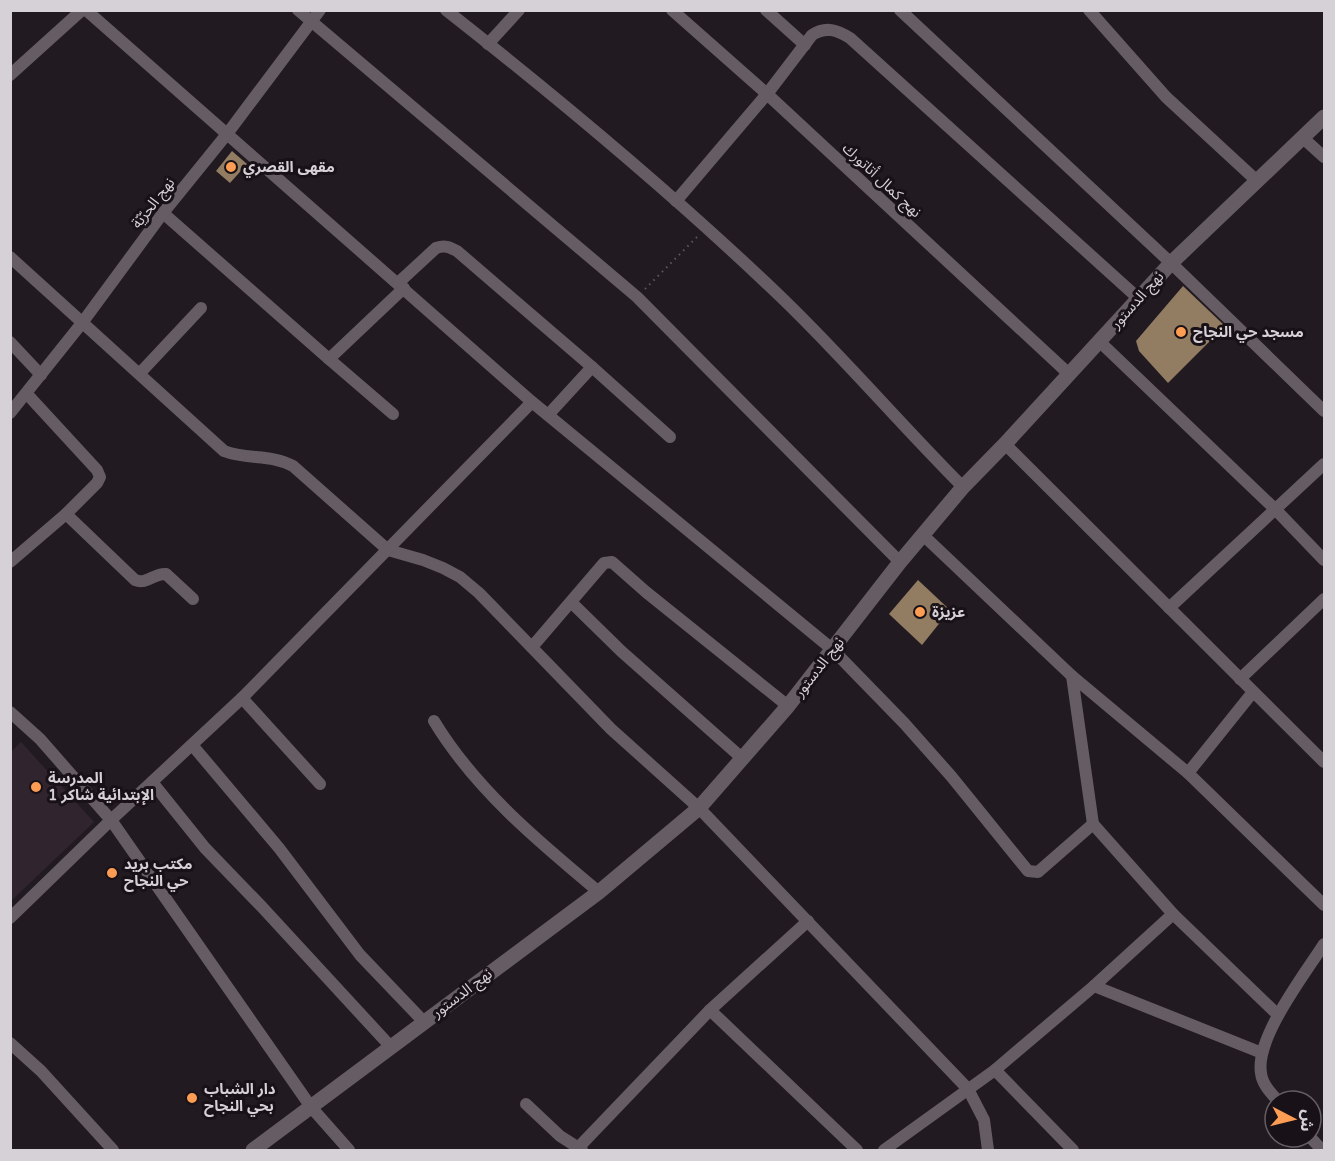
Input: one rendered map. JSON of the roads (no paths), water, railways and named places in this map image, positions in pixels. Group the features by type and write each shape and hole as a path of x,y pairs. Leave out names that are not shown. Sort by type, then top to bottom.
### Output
{"street":[{"path":"11,74 84,10 532,402 832,650 904,723 951,776 1028,871 1038,873 1093,824"},
{"path":"298,10 638,297 900,562"},
{"name":"نهج الحرّيّة","path":"10,413 82,323 163,213 227,135 320,10"},
{"path":"446,10 579,117 706,227 823,339 963,487"},
{"path":"488,44 519,10"},
{"name":"نهج كمال أتاتورك","path":"672,10 767,94 1069,374"},
{"path":"766,10 805,45"},
{"path":"900,10 1171,263 1324,411"},
{"path":"910,20 919,10"},
{"path":"1089,10 1166,97 1257,182"},
{"path":"676,201 767,94 812,35 819,30 826,29 842,33 850,38 1138,298"},
{"name":"نهج الدستور","path":"253,1150 598,892 699,808 789,706 900,562 963,487 1171,263 1324,117"},
{"path":"1304,138 1324,157"},
{"path":"163,213 393,414"},
{"path":"329,359 436,248 449,247 457,251 592,367 670,437"},
{"path":"10,257 141,373 224,451 242,456 285,461 388,550 423,560 460,577 479,593 611,729 699,808 968,1089 984,1120 988,1150"},
{"path":"141,373 201,308"},
{"path":"10,342 41,375"},
{"path":"1100,342 1276,510 1324,560"},
{"path":"548,414 592,367"},
{"path":"10,562 66,514 97,483 100,474 27,394"},
{"path":"10,918 242,698 532,402"},
{"path":"1005,444 1324,762"},
{"path":"1169,608 1324,464"},
{"path":"66,514 135,580 142,582 159,574 166,574 193,599"},
{"path":"924,536 1072,676 1188,772 1324,905"},
{"path":"531,647 572,603 604,563 612,562 646,592 789,706"},
{"path":"1240,679 1324,598"},
{"path":"572,603 621,651 743,759"},
{"path":"1072,676 1093,824 1173,914 1278,1014"},
{"path":"1188,772 1253,692"},
{"path":"242,698 320,784"},
{"path":"10,712 40,739 111,820 311,1107 349,1150"},
{"path":"434,721 458,756 502,805 546,848 598,892"},
{"path":"193,746 279,848 360,955 425,1023"},
{"path":"152,782 205,848 392,1047"},
{"path":"1311,890 1324,886"},
{"path":"884,1150 995,1070 1094,986 1173,914"},
{"path":"526,1104 560,1136 579,1150 710,1010 808,921"},
{"path":"1268,1089 1261,1074 1262,1053 1278,1014 1324,944"},
{"path":"1094,986 1262,1053"},
{"path":"710,1010 857,1150"},
{"path":"10,1043 41,1071 113,1150"},
{"path":"995,1070 1073,1150"}],"place":[{"name":"مقهى القصري","path":"231,167"},
{"name":"مسجد حي النجاح","path":"1181,332"},
{"name":"عزيزة","path":"920,612"},
{"name":"المدرسة الإبتدائية شاكر 1","path":"36,787"},
{"name":"مكتب بريد حي النجاح","path":"112,873"},
{"name":"دار الشباب بحي النجاح","path":"192,1098"}]}
